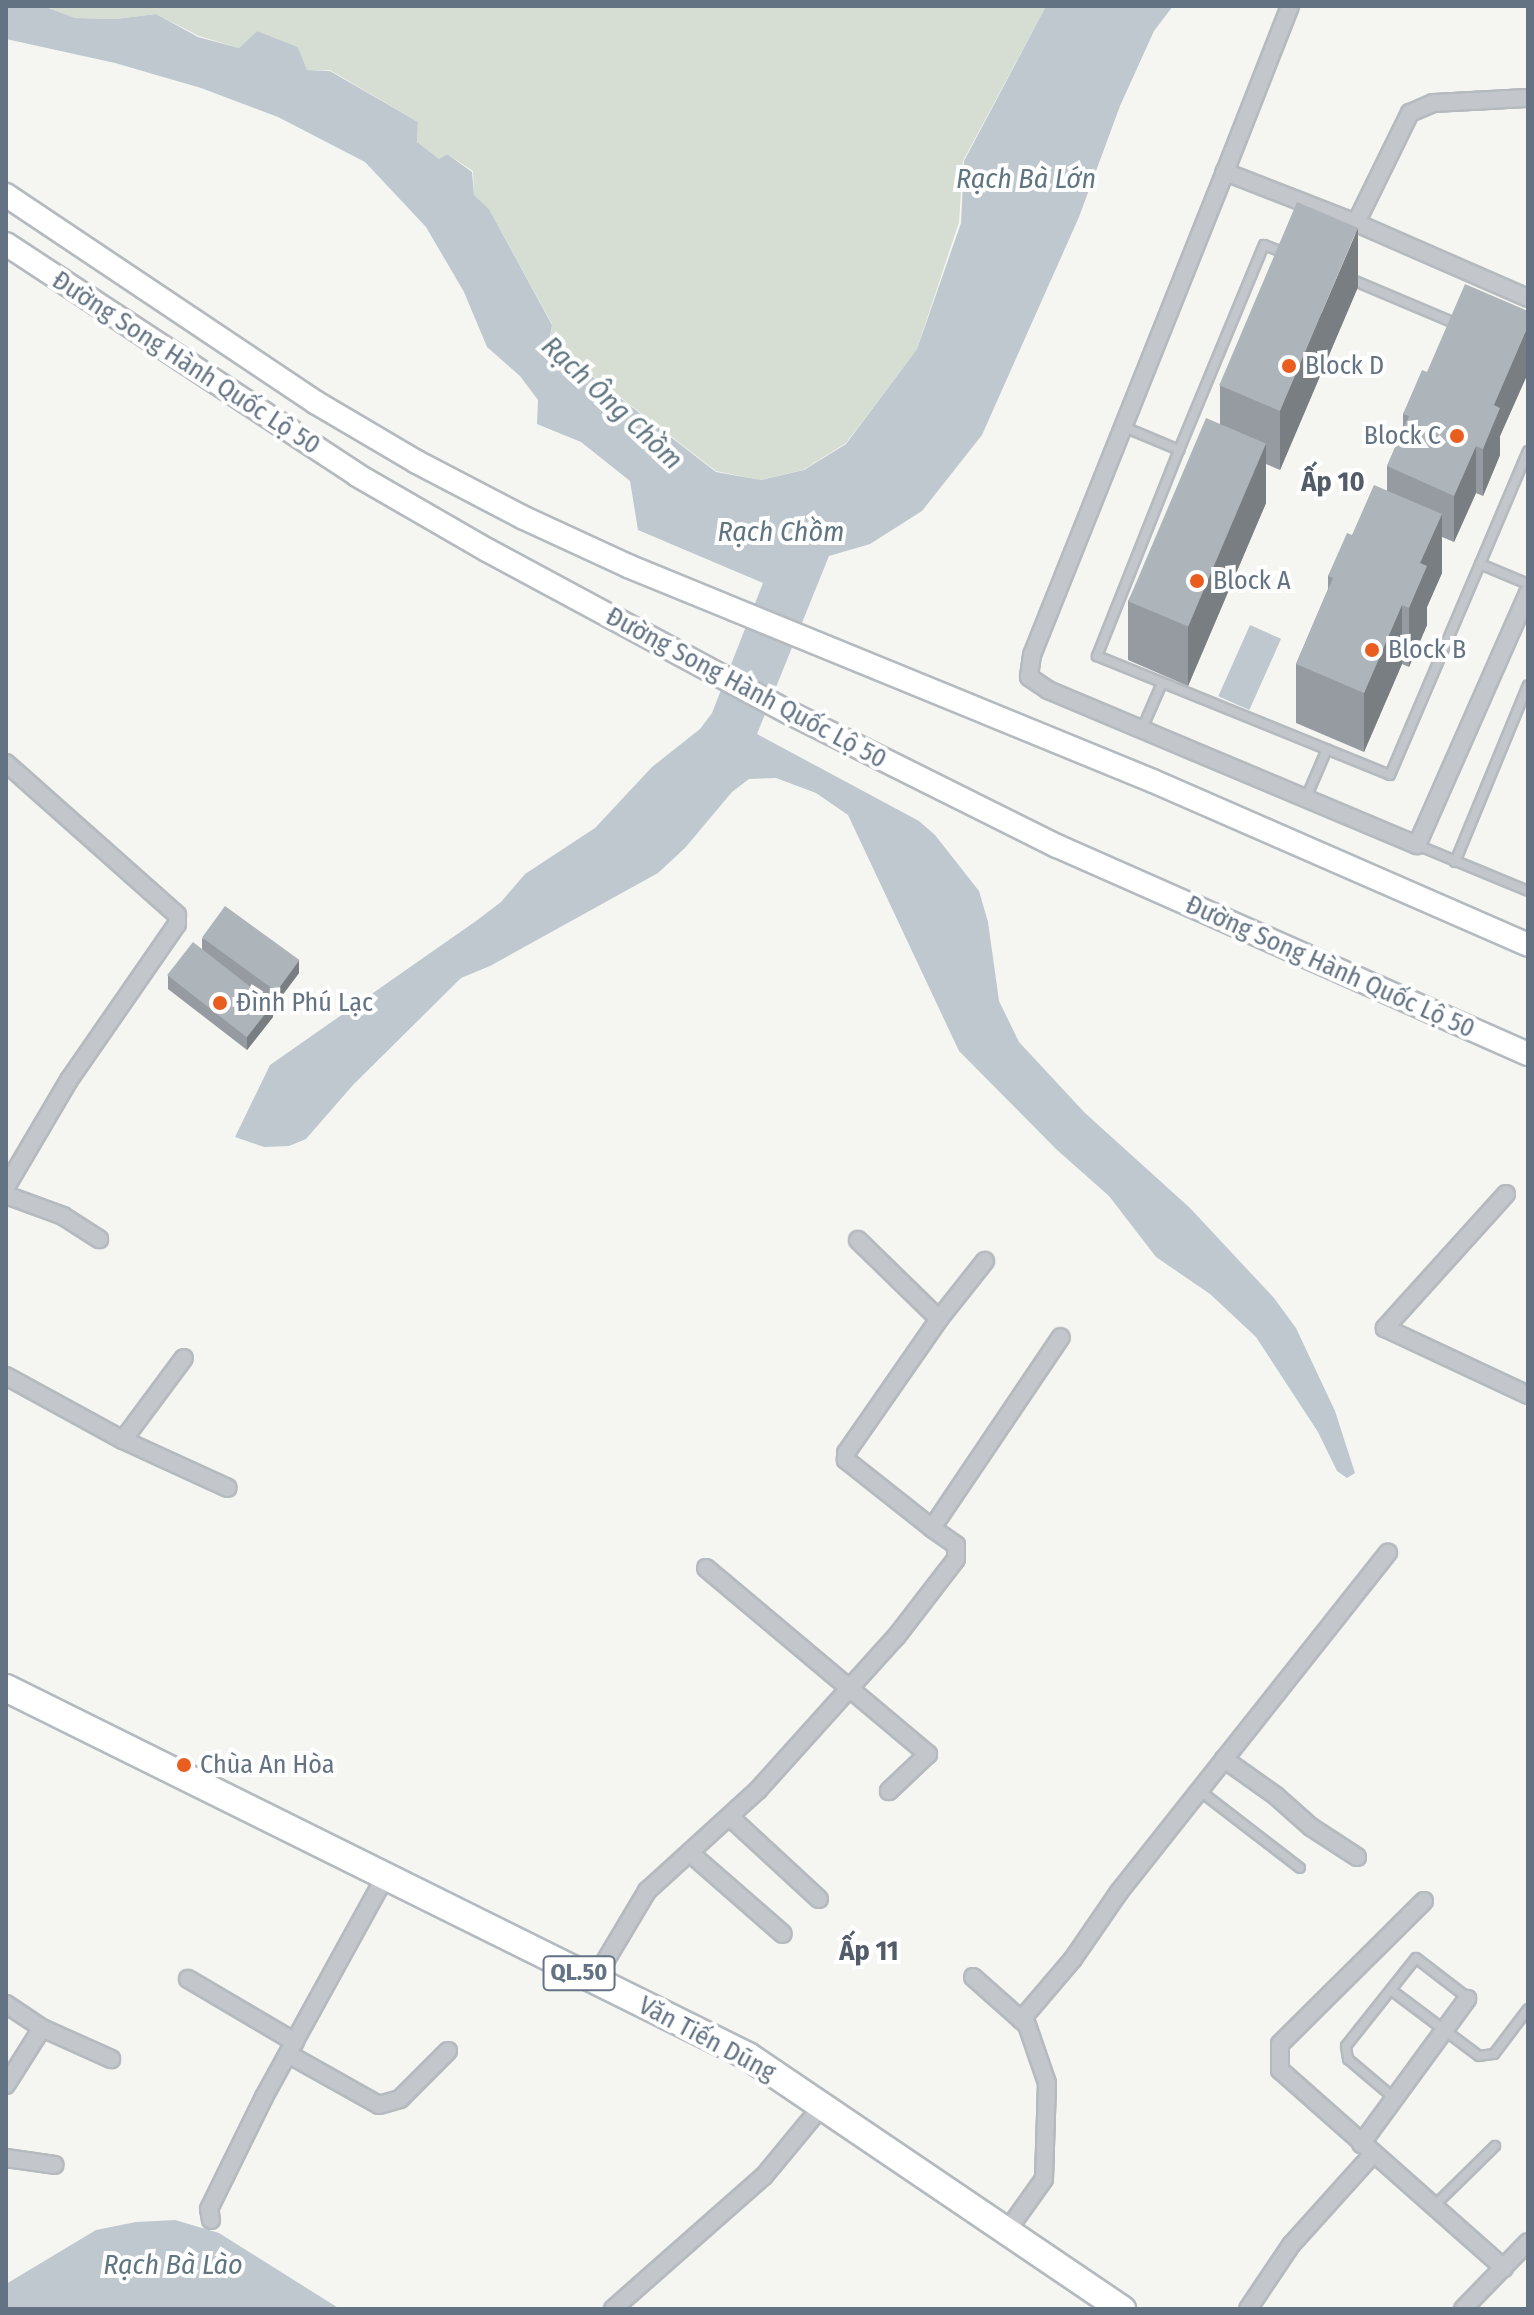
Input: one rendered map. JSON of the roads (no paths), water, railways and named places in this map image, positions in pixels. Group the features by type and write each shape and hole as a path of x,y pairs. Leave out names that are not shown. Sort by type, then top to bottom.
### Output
{"highway":[{"name":"Văn Tiến Dũng","path":"6,1688 748,2056 1117,2308"}],"main road":[{"name":"Đường Song Hành Quốc Lộ 50","path":"6,195 315,402 417,462 575,542 1153,781 1528,945"},
{"name":"Đường Song Hành Quốc Lộ 50","path":"6,244 357,475 487,550 724,678 1057,846 1528,1054"}],"street":[{"path":"1290,6 1032,655 1029,677 1048,690 1417,845 1528,593"},
{"path":"1346,224 1410,113 1433,103 1526,100"},
{"path":"1225,172 1516,298"},
{"path":"6,763 177,915 177,924 69,1080 6,1187"},
{"path":"1506,1194 1385,1328 1528,1395"},
{"path":"6,1195 63,1216 99,1239"},
{"path":"858,1240 939,1319"},
{"path":"594,1980 647,1891 758,1790 847,1687 896,1637 956,1559 956,1545 846,1460 846,1453 939,1319 985,1261"},
{"path":"932,1528 1061,1337"},
{"path":"123,1440 184,1358"},
{"path":"6,1376 123,1440 228,1488"},
{"path":"1021,2020 1073,1959 1119,1892 1388,1553"},
{"path":"706,1568 928,1754 889,1791"},
{"path":"1224,1759 1276,1796 1311,1827 1357,1857"},
{"path":"730,1817 819,1899"},
{"path":"690,1853 783,1934"},
{"path":"211,2220 209,2209 291,2048 385,1877"},
{"path":"1424,1901 1280,2044 1280,2070 1366,2150 1504,2268"},
{"path":"973,1977 1027,2025 1047,2083 1044,2179 1007,2231"},
{"path":"188,1979 379,2105 400,2099 448,2051"},
{"path":"1248,2309 1284,2253 1366,2150 1394,2098 1467,1999"},
{"path":"6,2004 42,2028 111,2059"},
{"path":"6,2085 42,2028"},
{"path":"613,2309 764,2176 822,2106"},
{"path":"6,2158 55,2165"},
{"path":"1463,2309 1528,2242"}],"lane":[{"path":"1293,256 1264,245 1097,656 1390,775 1528,451"},
{"path":"1336,273 1464,326"},
{"path":"1123,427 1179,450"},
{"path":"1480,564 1528,584"},
{"path":"1142,729 1162,683"},
{"path":"1455,862 1528,685"},
{"path":"1306,798 1327,749"},
{"path":"1417,845 1528,891"},
{"path":"1200,1791 1300,1868"},
{"path":"1394,2098 1348,2059 1345,2050 1416,1958 1467,1994 1467,1999"},
{"path":"1391,1990 1479,2056 1494,2054 1528,2009"},
{"path":"1432,2207 1495,2146"}],"water":[{"name":"Rạch Chồm","path":"6,6 43,6 75,18 116,19 156,14 198,37 239,48 257,31 298,47 307,70 330,71 418,122 417,142 439,159 447,154 472,172 474,195 489,209 552,325 549,343 716,472 761,480 804,470 846,444 917,349 961,223 964,161 1046,6 1173,6 1154,31 1120,106 1079,217 982,435 922,511 870,544 829,556 757,734 919,821 935,835 979,891 988,922 999,1001 1019,1042 1085,1113 1190,1208 1274,1298 1296,1328 1335,1411 1355,1473 1347,1478 1337,1471 1318,1432 1256,1337 1210,1294 1156,1257 1109,1196 1056,1149 959,1051 848,815 816,793 776,778 749,779 732,792 685,848 658,873 490,966 461,978 353,1085 306,1139 289,1146 264,1147 235,1137 270,1065 501,902 525,874 595,828 652,767 700,729 712,713 763,583 638,530 630,481 581,442 537,424 538,400 520,376 487,347 464,292 426,227 365,162 278,117 201,88 115,63 6,39"},
{"path":"1250,625 1281,639 1249,710 1218,696"},
{"name":"Rạch Bà Lào","path":"175,2220 219,2233 340,2309 6,2309 6,2284 96,2230 136,2222"}],"place":[{"name":"Block D","path":"1289,366"},
{"name":"Block C","path":"1457,436"},
{"name":"Block A","path":"1197,581"},
{"name":"Block B","path":"1372,650"},
{"name":"Đình Phú Lạc","path":"220,1003"},
{"name":"Chùa An Hòa","path":"184,1765"}],"district":[{"name":"Ấp 10","path":"1333,482"},
{"name":"Ấp 11","path":"869,1951"}],"water label":[{"name":"Rạch Bà Lớn","path":"1026,179"},
{"name":"Rạch Ông Chồm","path":"612,403"}]}
